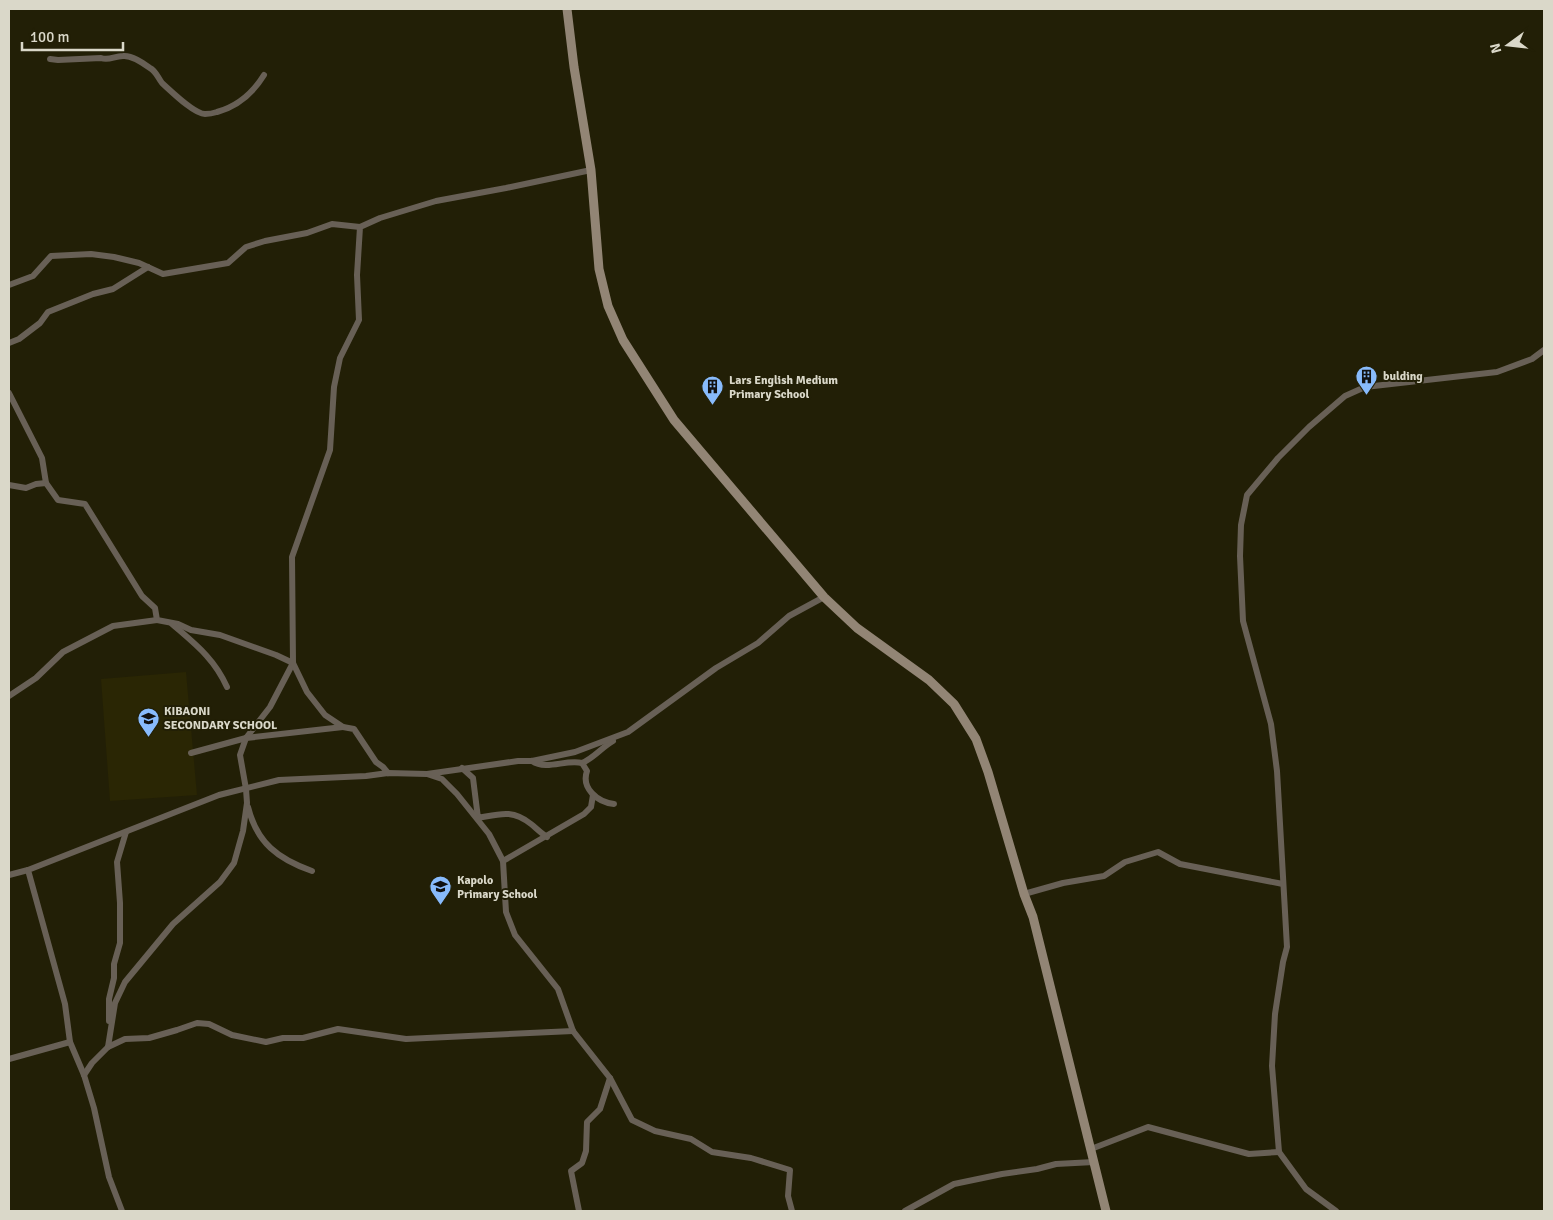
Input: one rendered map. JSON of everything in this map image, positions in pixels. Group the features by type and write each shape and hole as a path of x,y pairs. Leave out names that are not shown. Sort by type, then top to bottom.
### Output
{"main road":[{"path":"567,9 574,67 591,170 599,269 608,306 623,340 674,420 824,596 857,628 929,680 954,704 976,739 988,772 1024,894 1033,917 1091,1149 1104,1211"}],"street":[{"path":"50,59 101,58 107,60 128,56 153,69 161,82 179,98 205,114 231,107 242,100 257,86 264,75"},
{"path":"9,285 33,276 51,256 91,254 114,257 148,267 163,274 228,263 246,248 265,241 307,233 332,224 360,227 380,218 436,201 591,170"},
{"path":"343,727 324,715 307,692 293,663 292,557 330,450 334,387 340,358 359,320 357,275 360,227"},
{"path":"9,343 20,339 40,323 48,312 93,294 113,289 148,267"},
{"path":"1336,1211 1306,1189 1279,1152 1272,1066 1275,1014 1287,947 1277,771 1270,724 1243,621 1240,556 1241,525 1247,495 1302,433 1345,396 1365,387 1497,372 1532,359 1544,350"},
{"path":"9,393 42,458 46,483 58,500 85,504 142,596 155,608 157,620"},
{"path":"9,485 26,488 46,483"},
{"path":"532,761 541,765 559,765 575,762 582,763 589,760 603,746 628,732 716,668 758,642 789,616 824,596"},
{"path":"9,696 36,678 63,652 113,626 157,620 178,624 191,630 220,635 293,663"},
{"path":"172,624 188,636 214,663 228,687"},
{"path":"293,663 270,707 246,738 240,755 252,823 273,851 295,865 312,870"},
{"path":"191,753 246,738 343,727 354,729 376,762 383,766 388,773"},
{"path":"9,875 28,870 126,832 179,809 219,795 279,780 366,776 388,773 427,774 518,761 532,761 575,752 628,732"},
{"path":"582,763 587,771 584,778 586,786 593,795 614,804"},
{"path":"474,784 482,766"},
{"path":"462,768 472,778 474,784 478,818"},
{"path":"427,774 442,779 478,818 489,834 503,861 506,912 515,935 558,990 573,1031 610,1078 632,1120 655,1131 691,1139 712,1152 752,1158 790,1170 788,1196 792,1211"},
{"path":"503,861 584,814 591,807 593,795"},
{"path":"108,1047 115,1003 126,982 173,924 220,882 234,863 243,832 247,803"},
{"path":"478,818 503,812 512,814 525,820 547,836"},
{"path":"110,1028 109,999 114,978 114,964 120,943 118,862 126,832"},
{"path":"1024,894 1064,883 1104,876 1125,862 1158,852 1180,864 1283,884"},
{"path":"28,870 65,1004 70,1042 84,1075 100,1131 109,1177 122,1211"},
{"path":"84,1075 92,1063 108,1047 125,1039 149,1038 197,1023 209,1024 232,1035 266,1042 283,1038 303,1038 338,1029 406,1039 573,1031"},
{"path":"9,1059 70,1042"},
{"path":"579,1211 571,1171 582,1163 586,1151 588,1122 600,1110 610,1078"},
{"path":"1091,1149 1148,1126 1250,1154 1279,1152"},
{"path":"905,1211 954,1184 1056,1164 1094,1162"}],"shaded area":[{"name":"KIBAONI SECONDARY SCHOOL","path":"186,672 197,795 110,801 101,679"}],"place":[{"name":"bulding","path":"1367,395"},
{"name":"Lars English Medium Primary School","path":"713,406"},
{"name":"KIBAONI SECONDARY SCHOOL","path":"148,737"},
{"name":"Kapolo Primary School","path":"441,906"}]}
